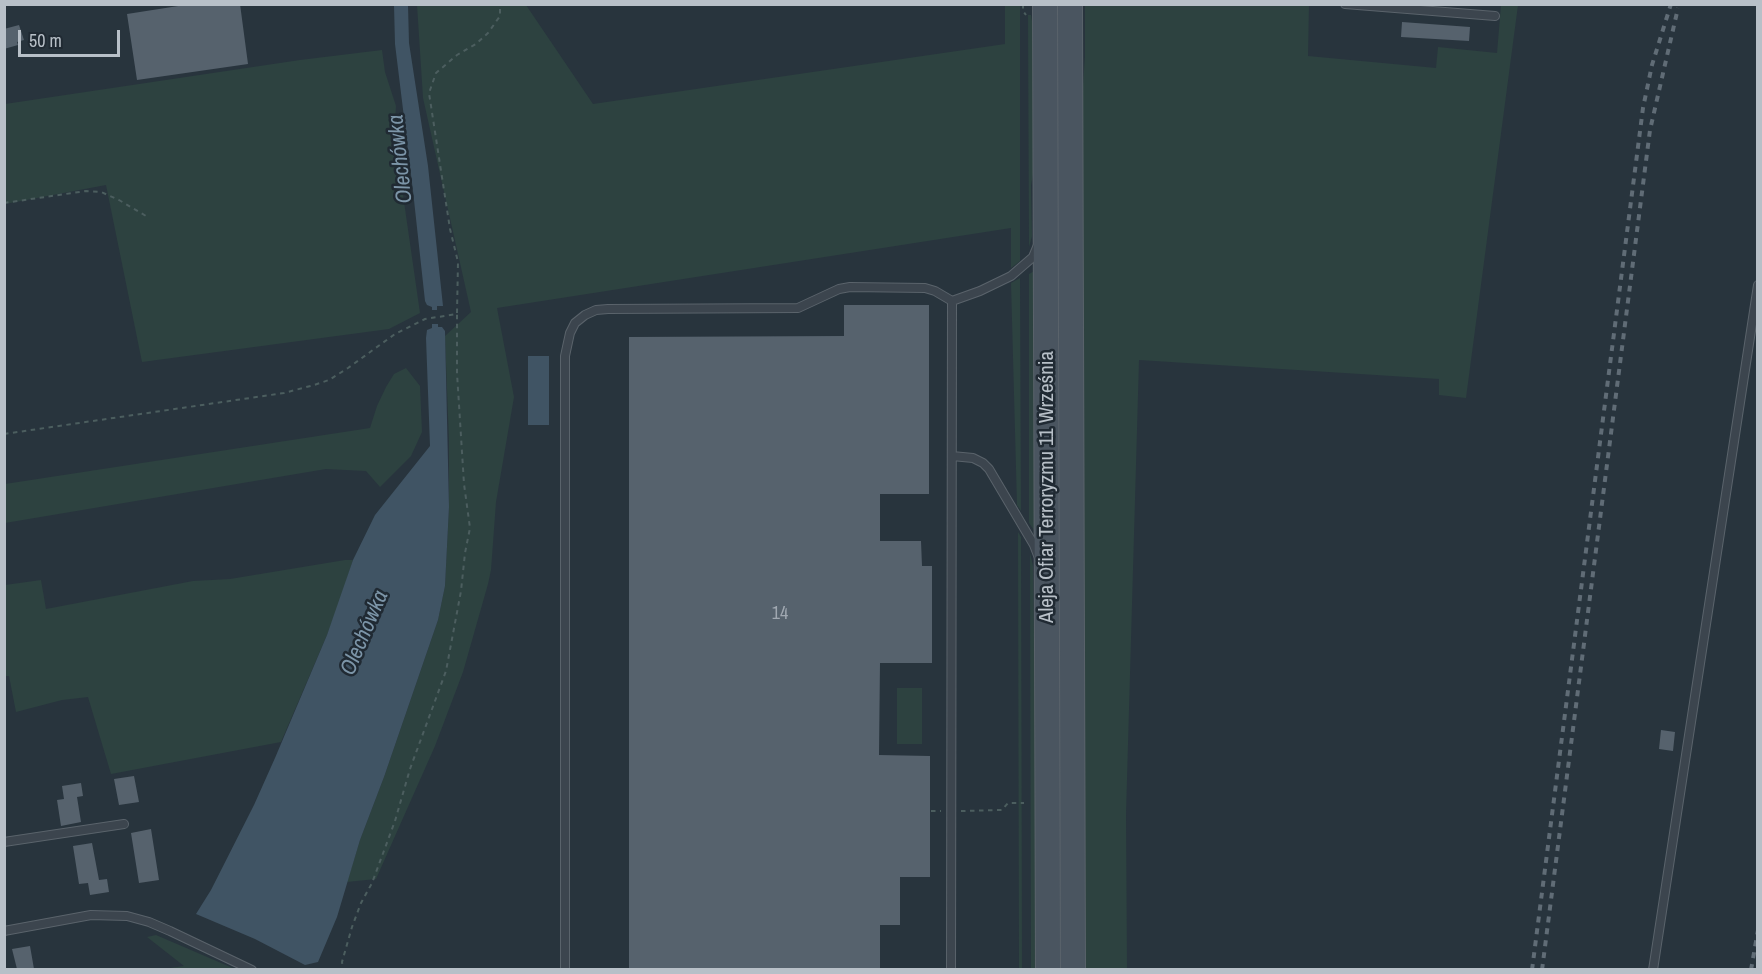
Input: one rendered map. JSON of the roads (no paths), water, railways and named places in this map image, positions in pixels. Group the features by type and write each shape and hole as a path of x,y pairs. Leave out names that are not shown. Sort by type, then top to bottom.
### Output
{"street":[{"name":"Aleja Ofiar Terroryzmu 11 Września","path":"1045,4 1048,969"},
{"name":"Aleja Ofiar Terroryzmu 11 Września","path":"1070,4 1074,969"}],"lane":[{"path":"1345,4 1408,7 1495,16"},
{"path":"952,301 1011,276 1033,257 1046,228"},
{"path":"1653,969 1758,285"},
{"path":"565,969 565,356 570,333 585,315 596,310 798,308 839,289 850,287 925,288 952,301"},
{"path":"951,969 952,301"},
{"path":"952,456 973,458 989,469 1034,545 1047,582"},
{"path":"4,842 124,824"},
{"path":"4,931 91,915 127,916 149,922 252,969"}],"water":[{"path":"394,5 408,5 409,43 428,166 443,306 437,306 437,310 432,310 432,307 425,301 395,44"},
{"name":"Olechówka","path":"432,324 438,324 438,327 442,327 445,331 449,507 445,586 438,620 360,840 337,917 318,962 305,965 255,939 196,914 211,890 254,805 327,635 353,560 375,515 430,446 426,338 427,330 432,328"},
{"path":"528,356 549,356 549,425 528,425"}],"railway":[{"path":"1532,970 1643,108 1652,65 1671,4"},
{"path":"1542,970 1650,130 1678,8"},
{"path":"1751,970 1758,930"}]}
